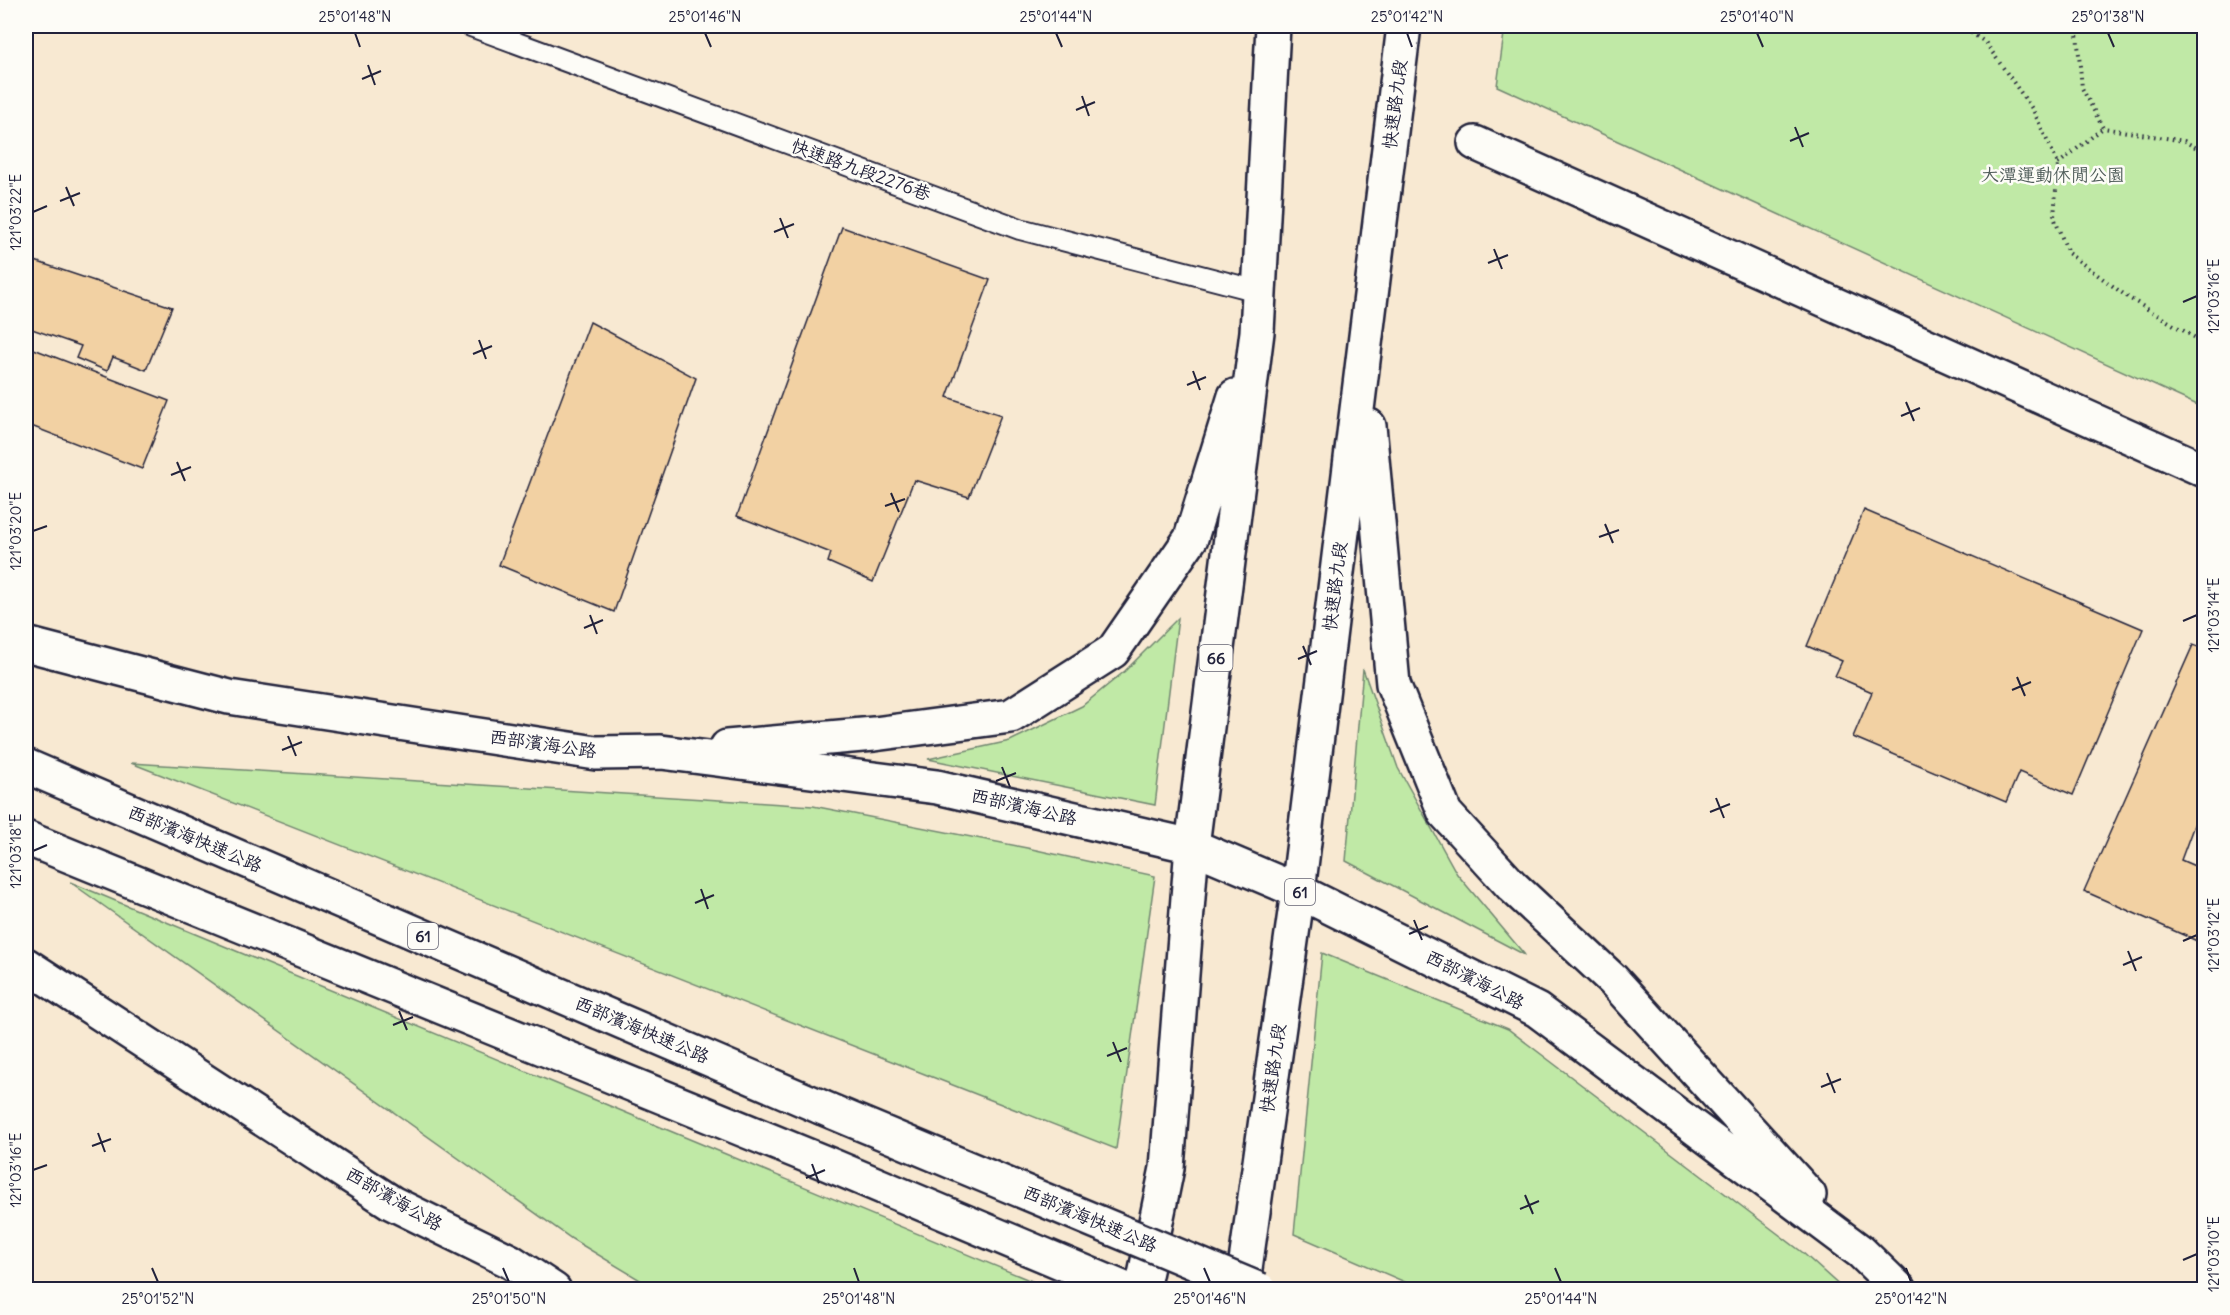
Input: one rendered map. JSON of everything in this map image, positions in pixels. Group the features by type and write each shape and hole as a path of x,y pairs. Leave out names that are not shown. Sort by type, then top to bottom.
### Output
{"main road":[{"name":"66","path":"1142,1290 1167,1168 1192,846 1257,332 1273,26"},
{"name":"快速路九段","path":"1242,1290 1298,891 1404,26"},
{"path":"1475,143 2205,470"},
{"path":"661,752 874,734 1011,716 1113,651 1191,538 1221,437 1257,332"},
{"path":"1363,362 1394,684 1445,813 1512,886 1613,980 1861,1252"},
{"name":"西部濱海公路","path":"26,645 229,697 596,753 661,752 937,787 1192,846 1298,891 1537,1010 1861,1252 1900,1290"},
{"name":"西部濱海快速公路","path":"26,766 821,1107 1260,1290"},
{"path":"26,838 828,1164 1127,1290"},
{"name":"西部濱海公路","path":"26,965 392,1203 510,1261 554,1290"}],"lane":[{"name":"快速路九段2276巷","path":"471,26 1020,230 1258,291"}],"path":[{"path":"1961,26 1985,42 2033,110 2058,164 2054,217 2068,253 2129,298 2205,343"},
{"path":"2084,26 2077,33 2082,88 2103,128"},
{"path":"2058,164 2103,128 2184,141 2205,152"}],"shaded area":[{"path":"26,26 2204,26 2204,1289 26,1289"}],"green space":[{"name":"大潭運動休閒公園","path":"1505,26 2204,26 2204,408 1497,86"},
{"path":"1178,618 1155,805 928,759 1010,741 1082,706 1125,671"},
{"path":"1363,669 1398,768 1457,874 1525,955 1346,861"},
{"path":"131,763 813,806 1155,876 1116,1149"},
{"path":"70,882 1051,1289 655,1289 572,1239"},
{"path":"1322,953 1508,1029 1802,1252 1843,1289 1421,1289 1294,1234"}],"building":[{"path":"842,227 990,280 947,397 1001,415 969,497 914,480 873,582 828,562 831,553 737,516"},
{"path":"26,258 172,307 146,370 113,357 107,371 76,358 81,346 26,327"},
{"path":"590,322 696,378 614,612 499,565"},
{"path":"26,346 169,401 142,469 26,424"},
{"path":"1864,510 2143,629 2073,795 2019,772 2006,802 1853,737 1872,692 1835,676 1842,661 1807,646"},
{"path":"2193,645 2204,649 2204,798 2181,860 2204,870 2204,944 2084,891"}]}
